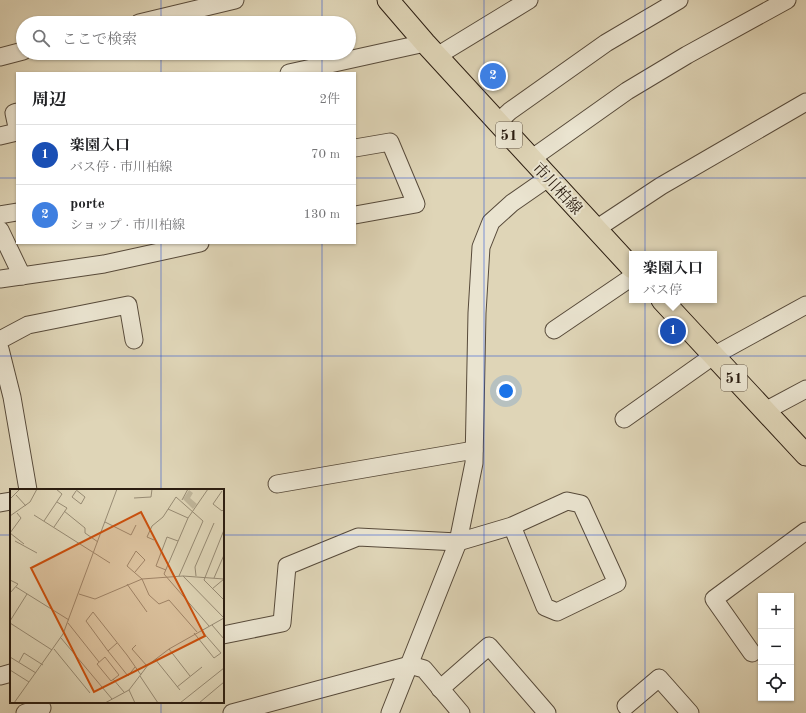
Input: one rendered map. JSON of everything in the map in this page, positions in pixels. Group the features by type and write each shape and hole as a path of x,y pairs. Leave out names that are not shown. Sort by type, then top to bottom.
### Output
{"main road":[{"name":"市川柏線","path":"388,0 431,50 531,160 629,265"},
{"name":"51","path":"665,303 806,455"}],"street":[{"path":"168,16 235,0"},
{"path":"295,72 431,50 529,0"},
{"path":"498,122 606,43 679,0"},
{"path":"531,160 627,91 687,55 787,0"},
{"path":"0,56 16,53"},
{"path":"596,229 660,186 806,102"},
{"path":"16,112 14,113 16,122"},
{"path":"0,136 16,132"},
{"path":"356,148 390,142 416,204 356,215"},
{"path":"390,713 458,542 474,463 476,313 481,247 491,222 512,203 548,178"},
{"path":"0,215 16,212"},
{"path":"0,230 22,276"},
{"path":"0,279 104,264 193,244"},
{"path":"554,330 629,279"},
{"path":"624,419 713,356 806,304"},
{"path":"0,340 28,325 128,305 134,340"},
{"path":"0,349 6,398 28,489"},
{"path":"765,411 806,389"},
{"path":"277,484 474,450"},
{"path":"0,503 10,501"},
{"path":"224,635 282,623 287,566 358,537 458,542 512,526 566,501 581,504 618,583 557,612 545,607 512,526"},
{"path":"752,653 714,599 806,531"},
{"path":"440,689 489,646 548,713"},
{"path":"232,713 410,665 424,669 461,713"},
{"path":"0,676 10,673"},
{"path":"626,706 659,678 690,713"},
{"path":"25,713 42,708"}],"place":[{"name":"porte","path":"493,76"},
{"name":"楽園入口","path":"673,331"}]}
